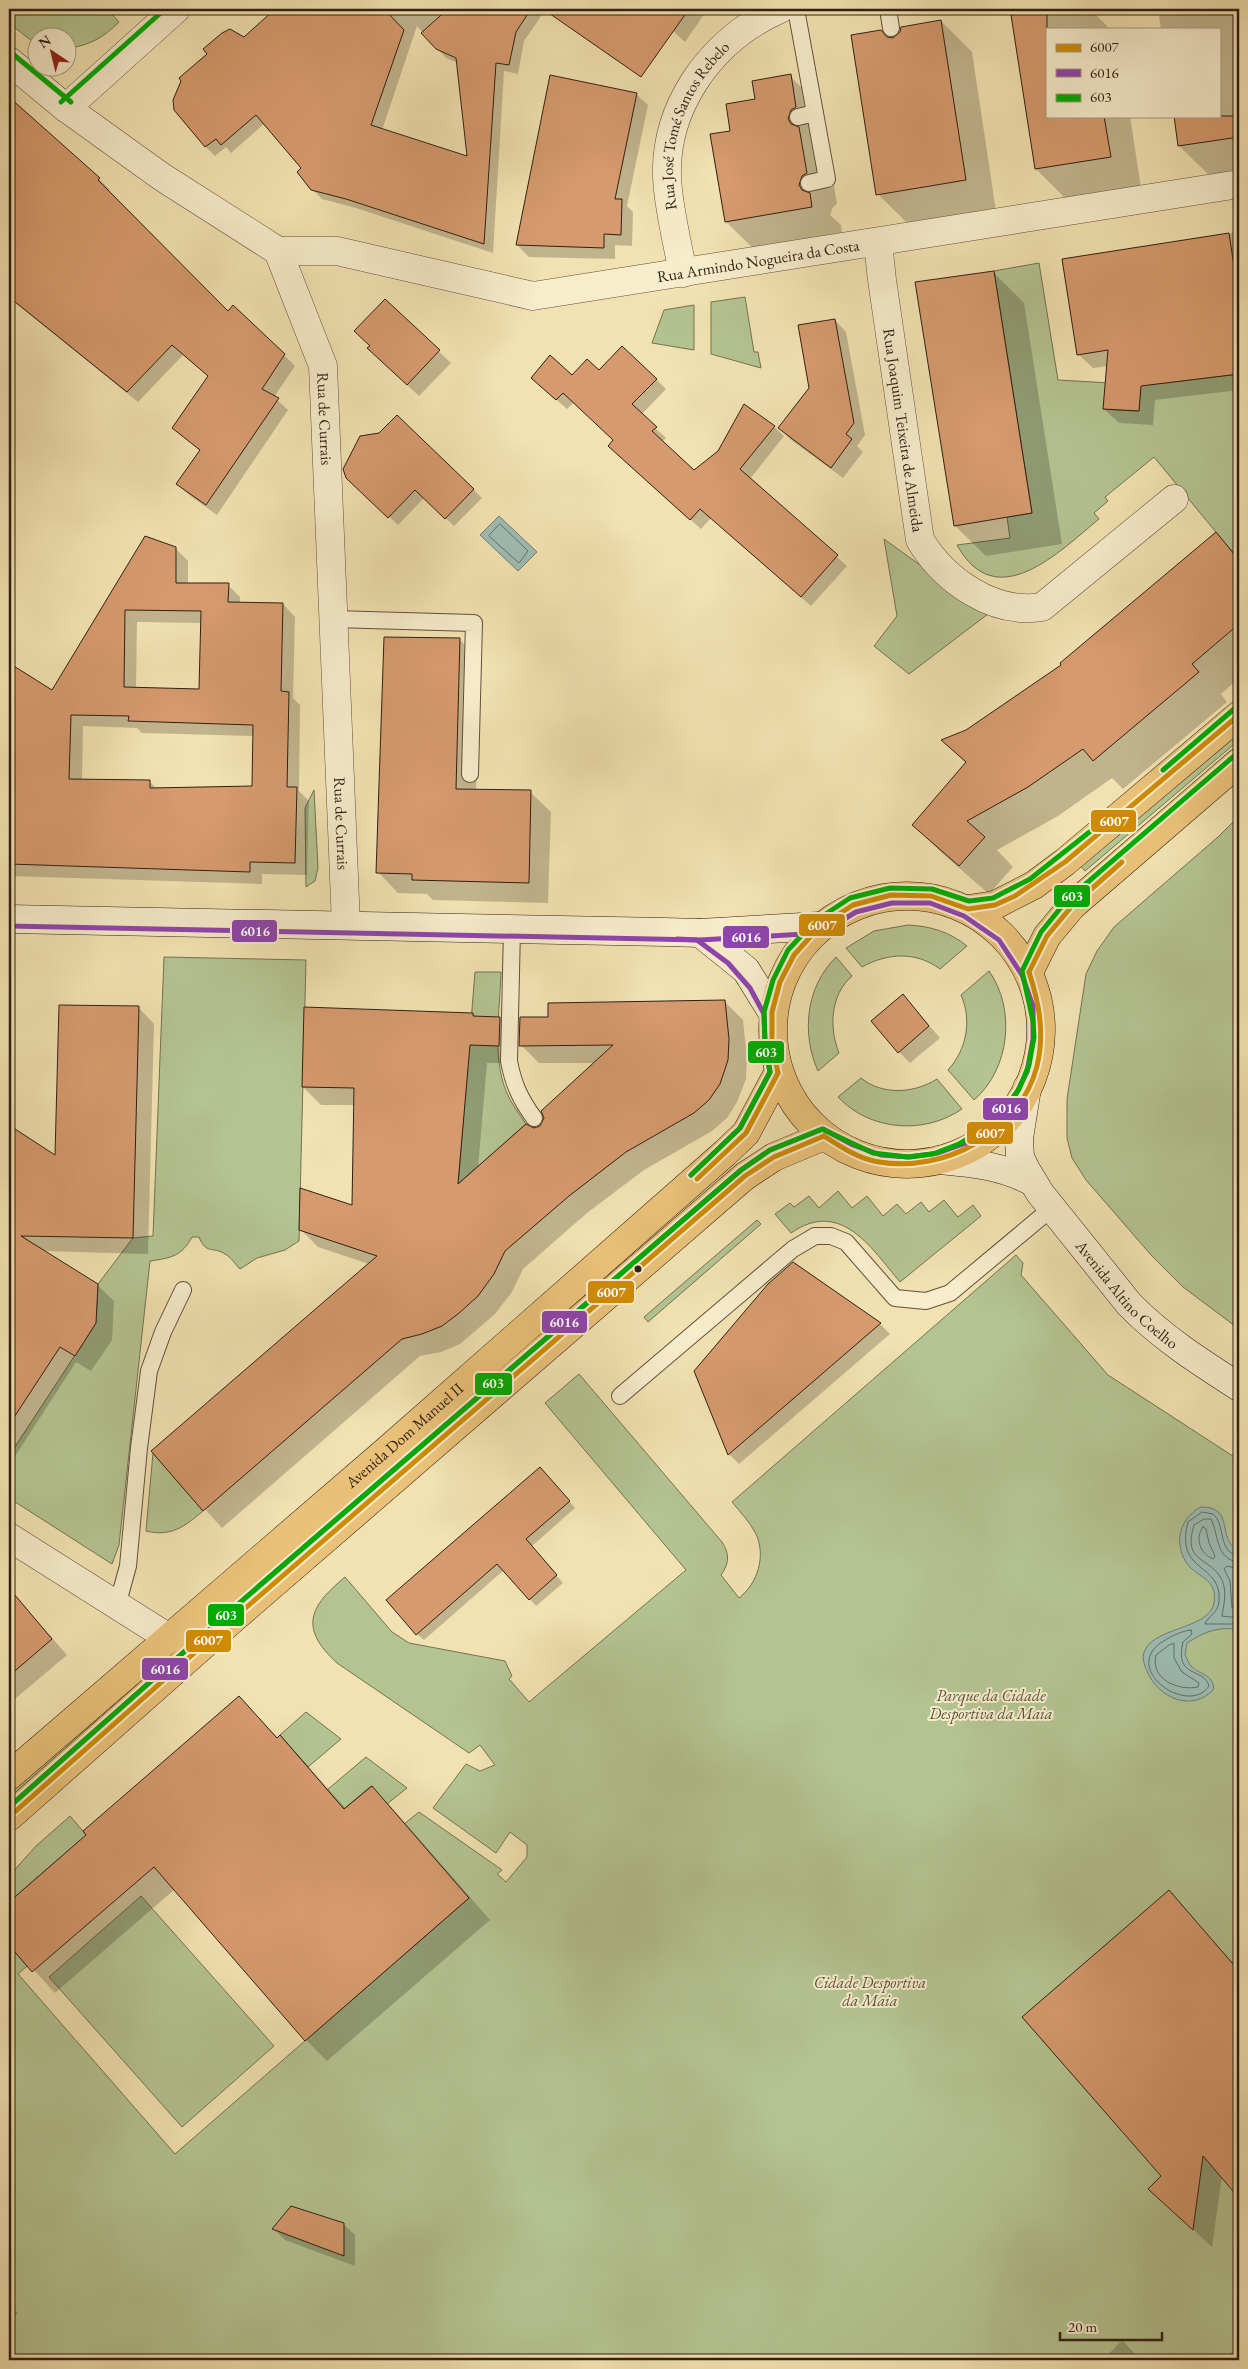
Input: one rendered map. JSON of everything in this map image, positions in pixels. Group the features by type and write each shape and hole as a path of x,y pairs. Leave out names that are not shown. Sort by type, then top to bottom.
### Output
{"main road":[{"path":"968,909 995,905 1034,885 1066,862 1239,715"},
{"path":"1029,972 1048,936 1072,906 1239,762"},
{"path":"891,895 931,896 968,909 1004,935 1029,972 1040,1005 1041,1040 1034,1075 1018,1106 994,1132 969,1150 940,1160 910,1164 879,1162 850,1152 824,1136 796,1108 778,1073 772,1043 772,1012 780,982 794,955 820,926 854,905 891,895"},
{"name":"Avenida Dom Manuel II","path":"9,1776 725,1154 746,1133 778,1073"},
{"name":"Avenida Dom Manuel II","path":"9,1817 234,1618 745,1176 774,1157 824,1136"}],"street":[{"path":"66,108 176,9"},
{"name":"Rua José Tomé Santos Rebelo","path":"683,273 668,190 670,145 678,114 693,84 722,47 742,30 780,9"},
{"path":"9,61 66,108 162,177 278,252"},
{"name":"Rua Armindo Nogueira da Costa","path":"278,252 337,251 533,296 878,243 1239,184"},
{"name":"Rua Joaquim Teixeira de Almeida","path":"878,243 920,540 928,554 949,574 979,596 993,602 1027,610 1042,607 1174,499"},
{"name":"Rua de Currais","path":"278,252 323,366 346,924"},
{"path":"9,919 346,924 700,933 820,926"},
{"path":"700,933 746,970 772,1012"},
{"name":"Avenida Altino Coelho","path":"1027,1088 1019,1138 1020,1157 1032,1182 1129,1304 1145,1320 1192,1356 1239,1387"},
{"name":"Avenida Altino Coelho","path":"940,1160 984,1164 1006,1169 1032,1182"},
{"path":"9,1537 169,1638 234,1618"}],"lane":[{"path":"796,9 827,179 808,183"},
{"path":"888,9 891,28"},
{"path":"798,116 815,114"},
{"path":"333,620 474,623 470,774"},
{"path":"512,928 508,1061 512,1081 522,1101 534,1118"},
{"path":"620,1396 793,1249 815,1236 831,1236 846,1242 896,1298 926,1300 950,1293 1052,1208"},
{"path":"117,1606 128,1566 139,1448 149,1371 162,1332 183,1290"}],"green space":[{"path":"9,9 107,9 119,22 102,36 78,46 78,28 28,28 28,38 9,23"},
{"path":"1039,263 1058,380 1145,385 1239,374 1239,560 1154,457 1105,497 1108,501 1094,513 1099,519 1047,560 1028,571 1009,577 990,576 973,566 957,545 1010,538 1007,517 1032,513 994,271","holes":["1140,389 1139,411 1103,409"]},
{"path":"745,297 754,352 758,352 761,368 711,354 711,302"},
{"path":"694,305 694,350 652,343 664,310"},
{"path":"884,539 988,614 909,674 874,646 897,616"},
{"path":"1239,728 1239,740 1085,871 1079,864"},
{"path":"314,790 318,868 315,881 306,887 305,808"},
{"path":"1239,816 1239,1329 1183,1287 1151,1255 1086,1180 1072,1158 1067,1138 1067,1099 1086,974 1097,951 1114,927 1218,837"},
{"path":"908,925 939,931 954,937 967,946 940,969 921,959 901,956 881,959 862,967 846,948 874,931"},
{"path":"164,957 306,960 299,1241 285,1250 257,1258 240,1269 227,1255 204,1246 199,1237 192,1237 184,1248 175,1255 150,1261 119,1545 112,1564 9,1498 9,1456 96,1323 98,1284 133,1238 153,1236"},
{"path":"836,957 852,976 839,993 834,1012 834,1033 839,1053 818,1071 809,1041 809,1011 818,982"},
{"path":"989,971 998,986 1003,1003 1006,1020 1005,1038 1002,1056 995,1072 986,1087 974,1100 948,1070 960,1053 966,1034 966,1014 961,995"},
{"path":"475,972 501,972 498,1032 499,1063 506,1091 526,1124 458,1184"},
{"path":"861,1078 879,1088 889,1090 909,1090 937,1079 962,1109 931,1123 915,1126 881,1123 851,1108 838,1097"},
{"path":"838,1191 852,1208 867,1196 883,1216 897,1204 906,1214 921,1202 929,1212 944,1200 958,1217 973,1205 981,1216 900,1282 866,1243 854,1232 840,1224 825,1221 809,1224 791,1233 775,1214 790,1203 794,1207 809,1196 819,1208"},
{"path":"757,1220 761,1224 648,1322 644,1317"},
{"name":"Cidade Desportiva da Maia","path":"1016,1255 1023,1263 1021,1275 1108,1375 1239,1460 1239,2360 9,2360 9,1945 27,1966 18,1974 175,2154 469,1898 404,1824 419,1812 502,1870 497,1874 506,1882 527,1857 527,1845 510,1832 496,1853 433,1808 466,1764 480,1771 495,1765 480,1745 469,1753 337,1663 317,1639 313,1628 313,1618 323,1598 345,1577 392,1632 409,1643 505,1661 512,1676 509,1679 529,1702 686,1570 545,1403 579,1374 722,1542 728,1559 721,1575 739,1598 746,1592 755,1577 760,1560 760,1551 759,1542 754,1530 732,1502"},
{"path":"153,1453 203,1511 190,1522 170,1532 155,1533 146,1531"},
{"path":"306,1712 341,1739 308,1767 280,1735"},
{"path":"93,1718 97,1724 9,1800 9,1792"},
{"path":"366,1757 407,1788 387,1804 371,1786 344,1809 327,1790"},
{"path":"70,1816 94,1844 79,1841 9,1902 9,1876 36,1846"},
{"path":"141,1896 274,2046 182,2127 49,1977"}],"water":[{"path":"499,516 537,552 518,571 480,535"},
{"path":"1201,1507 1212,1508 1218,1512 1222,1517 1228,1539 1239,1551 1239,1629 1212,1631 1200,1635 1187,1643 1185,1655 1191,1666 1211,1680 1214,1689 1196,1700 1186,1701 1167,1695 1159,1689 1147,1671 1143,1656 1147,1646 1156,1639 1166,1633 1202,1619 1210,1612 1214,1603 1213,1588 1210,1583 1186,1562 1180,1546 1181,1530 1184,1523 1194,1511"}],"building":[{"path":"275,9 384,9 404,30 371,125 467,156 456,58 436,49 421,33 448,9 531,9 516,32 509,65 496,63 484,244 346,199 311,190 297,172 301,168 256,115 221,145 216,139 205,147 174,110 173,100 181,81 179,78 207,54 203,49 222,33 230,29 244,37"},
{"path":"543,9 689,9 641,77"},
{"path":"1047,9 1046,118 1104,118 1111,157 1035,169 1011,15"},
{"path":"941,20 966,180 876,195 851,35 881,30 887,37 893,38 900,32 901,27"},
{"path":"791,74 796,107 791,110 788,119 791,124 799,127 807,173 802,176 799,185 802,190 810,193 812,207 725,222 710,134 730,131 726,104 755,99 752,81"},
{"path":"550,75 637,93 615,199 622,199 621,235 604,234 604,248 516,245"},
{"path":"9,97 100,178 98,180 228,311 233,305 285,354 262,389 279,398 206,505 176,484 200,450 172,428 208,376 172,345 127,392 9,297"},
{"path":"1239,116 1239,137 1178,146 1174,118"},
{"path":"1229,233 1239,299 1239,374 1141,386 1139,411 1103,409 1108,350 1077,355 1062,259"},
{"path":"994,271 1032,513 954,526 915,282"},
{"path":"385,299 440,350 407,385 367,348 370,346 354,331"},
{"path":"835,319 854,423 846,434 852,439 831,468 778,428 809,388 798,325"},
{"path":"622,346 657,379 632,404 657,427 652,431 694,470 718,451 744,404 775,426 740,469 838,555 801,597 700,509 690,520 608,446 613,440 563,393 556,400 531,378 550,355 572,375 587,359 599,370"},
{"path":"397,415 474,489 445,519 415,490 388,518 346,478 343,469 360,436 379,433"},
{"path":"1216,532 1239,560 1239,624 1192,664 1199,672 1093,761 1083,749 1028,787 967,821 985,837 959,866 912,825 966,762 941,740 966,730 1061,665 1060,663"},
{"path":"145,536 176,547 176,583 229,583 228,602 283,603 281,691 289,692 287,787 297,787 295,863 250,862 250,872 9,864 9,663 52,690","holes":["125,610 201,611 199,689 124,687","71,715 129,716 128,721 253,725 252,786 150,788 150,780 69,779"]},
{"path":"384,637 460,638 456,789 531,790 529,883 412,880 412,874 376,873"},
{"path":"903,994 929,1026 898,1053 871,1021"},
{"path":"725,1000 729,1039 728,1060 720,1084 709,1100 694,1113 626,1152 569,1196 505,1251 494,1274 478,1296 458,1314 442,1326 402,1339 203,1511 151,1451 377,1256 299,1230 300,1188 352,1205 354,1088 302,1087 304,1007 473,1013 473,1016 500,1017 499,1046 470,1045 458,1184 526,1124 534,1128 540,1126 544,1118 541,1111 613,1045 519,1046 520,1017 548,1017 548,1003"},
{"path":"59,1005 139,1006 133,1238 21,1236 98,1284 96,1323 75,1356 60,1347 9,1425 9,1125 55,1155"},
{"path":"793,1262 881,1323 728,1455 694,1371 768,1284"},
{"path":"540,1467 570,1501 526,1539 557,1575 529,1600 497,1564 416,1635 386,1600"},
{"path":"9,1588 52,1639 9,1676"},
{"path":"239,1696 277,1738 280,1735 344,1809 372,1786 469,1898 305,2041 154,1867 32,1972 9,1945 9,1902 86,1835 83,1831"},
{"path":"1169,1890 1239,1971 1239,2198 1203,2156 1193,2230 1148,2189 1161,2176 1022,2017"},
{"path":"291,2206 344,2223 344,2256 272,2229"}],"transit line":[{"name":"603","path":"61,102 165,9"},
{"name":"603","path":"14,55 71,102"},
{"name":"603","path":"1163,770 1234,709"},
{"name":"6007","path":"778,1073 772,1043 772,1012 780,982 794,955 820,926 853,905 891,895 931,896 968,909 995,905 1015,896 1065,862 1239,715"},
{"name":"603","path":"9,1807 229,1612 741,1170 770,1150 822,1129 873,1153 907,1157 933,1154 959,1144 983,1130 1003,1111 1019,1089 1029,1065 1034,1037 1033,1021 1022,971 1041,932 1067,900 1234,756"},
{"name":"603","path":"691,1175 740,1128 770,1072 765,1044 764,1012 773,980 788,950 815,921 850,898 890,888 932,889 969,901 993,898 1030,879 1092,830"},
{"name":"6007","path":"1029,972 1047,936 1072,906 1122,862"},
{"name":"6016","path":"9,926 700,940 821,933 856,912 892,903 930,903 964,916 999,940 1022,975 1033,1006 1033,1039 1027,1072 1012,1102 989,1126 966,1143 938,1153 910,1157 881,1155 853,1145 823,1129 770,1150 741,1170 229,1612 9,1807"},
{"name":"6016","path":"677,939 697,940 728,963 750,988 764,1014 765,1044 770,1072 740,1128 691,1175"},
{"name":"6007","path":"824,1136 864,1158 879,1162 904,1164 929,1161 953,1154 976,1143 997,1129 1014,1111 1028,1090 1037,1066 1041,1042 1040,1018 1029,972"},
{"name":"6007","path":"697,1179 746,1133 778,1073"},
{"name":"6007","path":"9,1817 234,1618 745,1176 774,1157 824,1136"}],"park label":[{"name":"Parque da Cidade Desportiva da Maia","path":"991,1704"}]}
